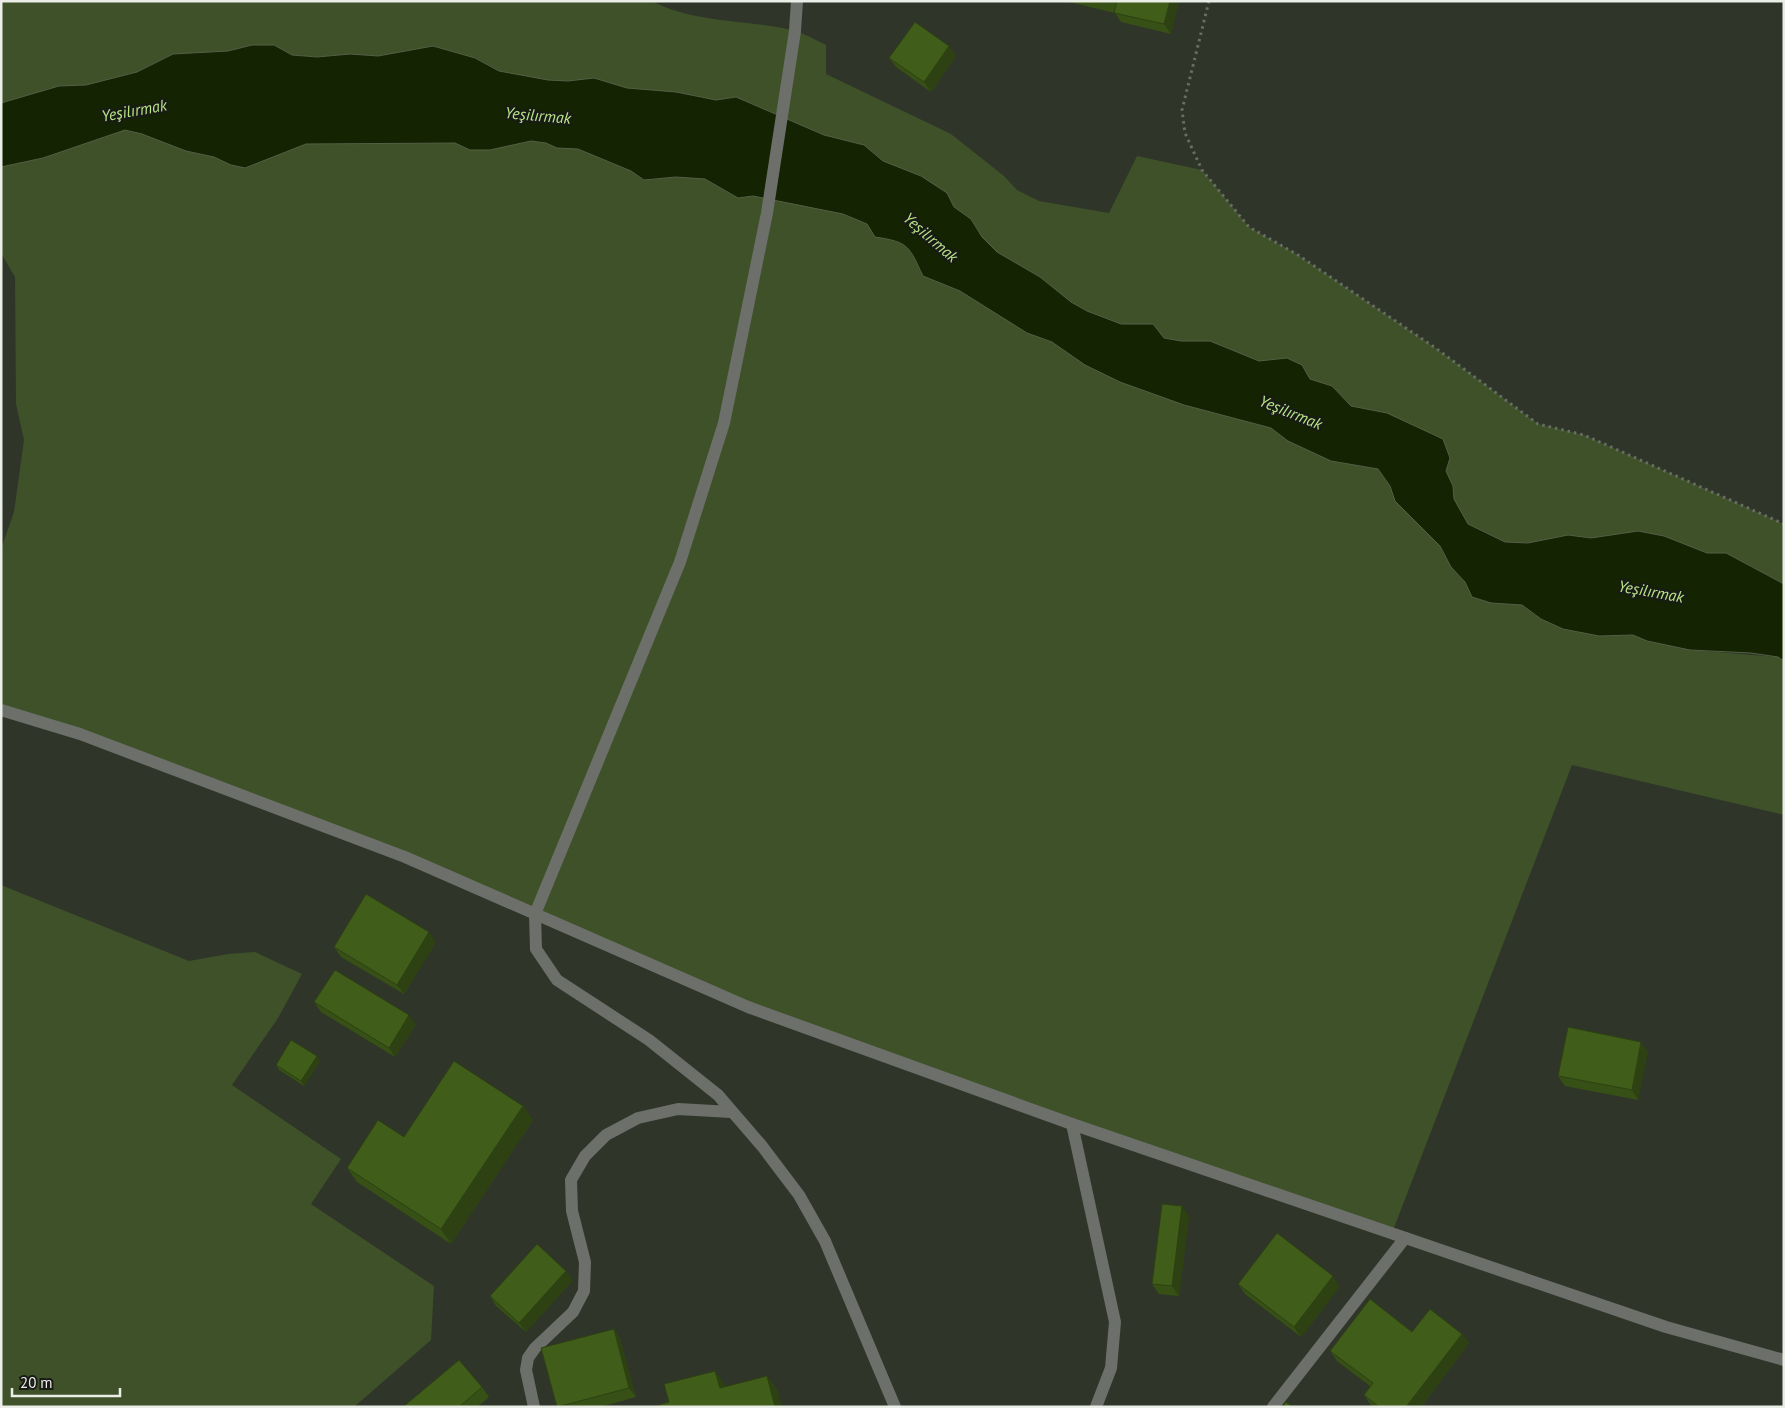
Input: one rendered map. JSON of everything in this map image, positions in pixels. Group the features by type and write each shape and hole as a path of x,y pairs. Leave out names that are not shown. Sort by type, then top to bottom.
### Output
{"street":[{"path":"796,1 795,31 768,213 724,423 680,562 535,914 536,949 557,980 598,1009 649,1040 718,1095 762,1146 799,1195 825,1241 895,1407"},
{"path":"1,710 80,734 396,854 748,1007 1072,1124 1404,1238 1666,1327 1784,1360"},
{"path":"534,1407 526,1370 528,1358 534,1348 573,1312 584,1292 585,1262 572,1211 571,1180 585,1156 606,1135 638,1118 678,1108 731,1112"},
{"path":"1072,1124 1115,1322 1111,1368 1096,1407"},
{"path":"1274,1407 1404,1238"}],"path":[{"path":"1208,1 1182,110 1185,134 1202,170 1249,227 1298,255 1437,349 1538,424 1584,435 1784,524"}],"shaded area":[{"path":"1,1 652,1 686,14 795,31 826,45 826,74 951,134 1004,176 1017,190 1039,201 1109,213 1137,156 1202,170 1249,227 1298,255 1437,349 1538,424 1584,435 1784,524 1784,584 1726,553 1707,553 1664,536 1638,531 1591,538 1568,535 1528,543 1505,542 1468,524 1454,499 1453,486 1446,471 1450,458 1387,413 1351,406 1332,386 1310,379 1302,365 1274,359 1259,361 1210,341 1181,341 1164,338 1153,324 1121,324 1087,311 1071,302 1040,277 997,252 982,237 971,219 954,207 947,193 921,176 883,161 864,145 824,135 736,97 716,100 676,92 626,88 594,78 568,81 548,80 499,71 475,58 433,46 378,56 350,54 317,57 292,55 274,45 252,45 228,51 173,54 137,72 86,85 59,86 1,103"},
{"path":"125,130 142,134 186,151 214,157 231,165 245,167 306,144 455,143 470,150 531,141 546,143 557,148 578,149 631,171 644,180 676,177 705,179 738,198 753,196 843,214 867,224 876,237 896,241 907,247 915,258 923,276 960,291 1027,333 1052,342 1085,365 1120,382 1184,405 1271,428 1288,441 1331,461 1378,469 1390,486 1395,501 1440,546 1451,567 1465,582 1472,597 1491,603 1522,605 1541,619 1563,629 1599,636 1633,635 1647,641 1690,650 1778,657 1784,661 1784,815 1572,765 1392,1233 748,1007 405,857 1,710 1,549 14,512 24,440 16,404 15,277 1,253 1,167 43,158"},
{"path":"1,885 189,961 228,954 255,952 302,974 278,1018 232,1085 341,1159 311,1204 434,1286 431,1340 354,1407 1,1407"}],"water":[{"name":"Yeşilırmak","path":"252,45 274,45 292,55 317,57 350,54 378,56 433,46 475,58 499,71 548,80 568,81 594,78 627,88 676,92 716,100 736,97 824,135 864,145 883,161 921,176 947,193 954,207 971,219 982,237 997,252 1040,277 1071,302 1087,311 1121,324 1153,324 1164,338 1181,341 1210,341 1259,361 1287,358 1302,365 1310,379 1332,386 1351,406 1387,413 1443,439 1450,458 1446,471 1453,486 1454,499 1468,524 1505,542 1528,543 1568,535 1591,538 1638,531 1664,536 1707,553 1726,553 1784,584 1784,661 1778,657 1751,653 1690,650 1647,641 1633,635 1599,636 1563,629 1541,619 1522,605 1491,603 1472,597 1465,582 1451,567 1440,546 1395,501 1390,486 1378,469 1331,461 1288,441 1271,428 1184,405 1120,382 1085,365 1052,342 1027,333 960,291 923,276 915,258 907,247 895,241 875,237 867,224 843,214 753,196 738,198 705,179 676,177 644,180 631,171 578,149 557,148 546,143 531,141 490,150 470,150 455,143 306,144 245,168 231,165 214,157 186,151 142,134 125,130 43,158 1,167 1,103 59,86 86,85 137,72 173,54 228,51"}],"building":[{"path":"1117,1 1170,1 1164,24 1114,13"},
{"path":"915,22 949,46 924,82 889,58"},
{"path":"366,894 429,932 397,985 334,947"},
{"path":"335,970 409,1015 389,1048 314,1002"},
{"path":"1568,1027 1641,1042 1632,1090 1558,1076"},
{"path":"291,1040 317,1056 301,1081 276,1065"},
{"path":"454,1061 523,1106 441,1229 347,1168 378,1120 404,1137"},
{"path":"1162,1204 1182,1206 1172,1286 1152,1284"},
{"path":"1277,1233 1333,1276 1294,1327 1238,1284"},
{"path":"537,1244 566,1271 519,1323 490,1296"},
{"path":"1370,1299 1412,1332 1430,1309 1462,1334 1406,1407 1379,1407 1364,1395 1373,1383 1330,1351"},
{"path":"614,1329 629,1388 557,1407 541,1348"},
{"path":"459,1360 482,1387 459,1407 403,1407"},
{"path":"715,1371 720,1388 767,1376 775,1407 652,1407 669,1402 664,1384"},
{"path":"1286,1402 1293,1407 1282,1407"}]}
